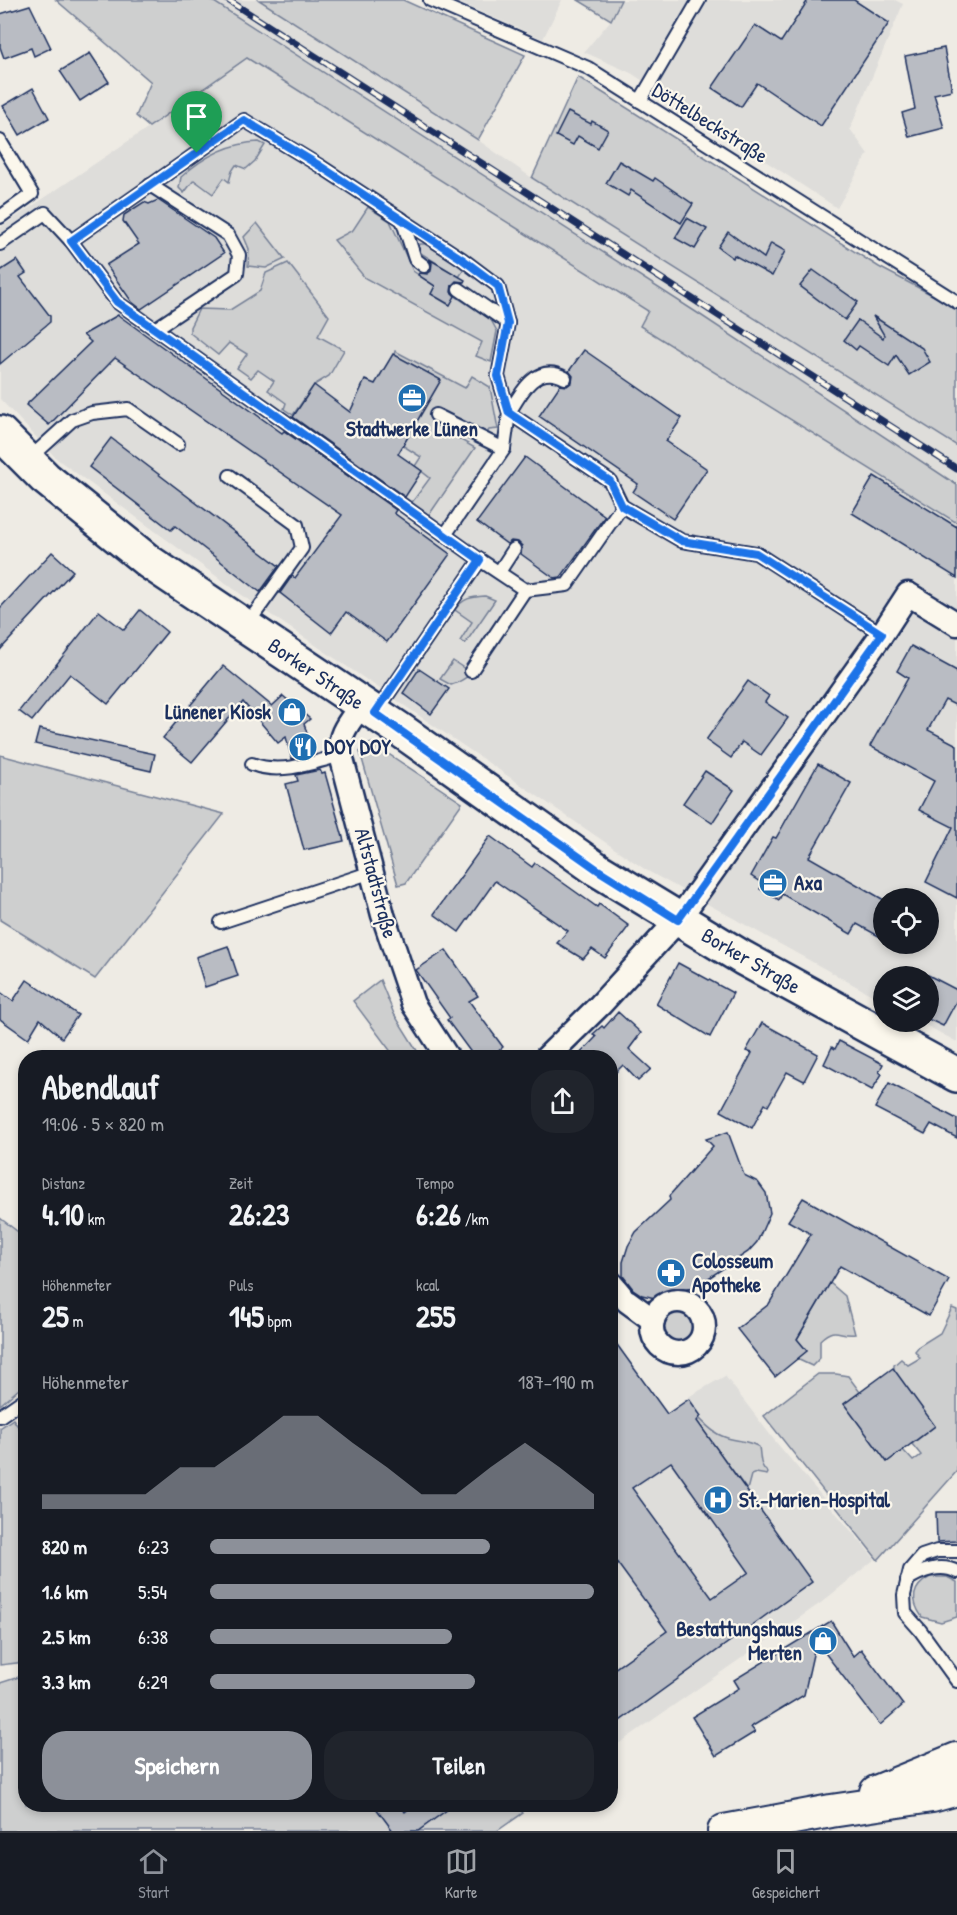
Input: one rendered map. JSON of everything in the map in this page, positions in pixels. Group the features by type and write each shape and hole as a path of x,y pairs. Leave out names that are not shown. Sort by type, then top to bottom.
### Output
{"main road":[{"name":"Borker Straße","path":"0,433 45,478 149,562 369,709 598,870 743,958 957,1075"}],"street":[{"path":"554,1050 600,1005 678,920 882,634 908,594 957,624"},
{"name":"Altstadtstraße","path":"369,709 345,730 340,741 341,755 383,915 413,1004 442,1050"},
{"path":"619,1292 653,1320"},
{"path":"831,1811 957,1759"},
{"path":"724,1831 831,1811 932,1796 957,1789"}],"lane":[{"name":"Döttelbeckstraße","path":"430,0 588,68 957,302"},
{"path":"640,101 699,0"},
{"path":"71,241 244,120 402,219 498,286 508,323 498,376 509,413 610,481 622,506 682,541 756,553 882,634"},
{"path":"0,141 32,194 0,217"},
{"path":"150,185 228,235 240,255 237,274 155,329"},
{"path":"0,244 45,213 71,241 117,302 525,590 567,585 622,506"},
{"path":"402,219 415,259 424,266"},
{"path":"459,289 508,323"},
{"path":"446,535 504,449 509,413 523,388 536,376 550,373 565,378"},
{"path":"28,460 72,420 92,413 128,409 178,444"},
{"path":"435,415 504,449"},
{"path":"230,476 297,525 302,548 246,627"},
{"path":"499,572 514,549"},
{"path":"369,709 480,560"},
{"path":"471,671 525,590"},
{"path":"252,764 261,768 293,767 341,755"},
{"path":"222,922 372,872"},
{"path":"0,1416 18,1404"},
{"path":"957,1551 937,1551 922,1556 910,1570 904,1595 905,1613 957,1681"},
{"path":"907,1580 918,1573 942,1568 957,1572"}],"shaded area":[{"path":"56,0 211,0 699,314 957,485 957,523 640,326 648,311 247,58 149,127 136,116 151,82"},
{"path":"212,0 259,0 478,140 532,178 957,446 957,485 699,314"},
{"path":"259,0 403,0 525,55 478,140"},
{"path":"453,0 562,0 543,39"},
{"path":"578,0 621,0 611,20"},
{"path":"621,0 895,0 903,4 850,129 868,154 837,208 631,73 584,52 611,20"},
{"path":"247,58 648,311 640,326 957,523 957,1042 938,1032 939,966 873,966 873,995 646,870 242,595 57,459 0,399 0,228"},
{"path":"578,77 879,267 957,308 957,446 532,178"},
{"path":"259,142 265,145 255,161 246,169 236,165 229,182 224,178 213,194 194,180 184,193 179,188 181,177 207,157 226,148"},
{"path":"368,207 390,221 413,271 435,286 431,294 449,305 455,296 491,320 497,331 491,362 476,356 482,342 365,278 334,240 353,230"},
{"path":"257,223 285,259 266,268 248,266 249,249 244,237"},
{"path":"420,244 425,244 465,268 459,277 419,252 417,248"},
{"path":"288,263 329,316 318,336 344,350 329,376 314,385 293,415 284,409 286,403 268,390 274,381 258,370 251,378 237,368 247,354 229,343 218,355 190,333 190,327 199,309 230,310 260,291 266,273"},
{"path":"395,351 465,388 472,376 490,387 498,429 489,430 487,433 439,409 431,423 475,448 429,515 410,505 430,478 415,466 421,457 375,428"},
{"path":"485,596 495,600 465,644 460,641 472,622 455,610 468,599"},
{"path":"453,661 471,673 451,685 440,679"},
{"path":"372,743 462,803 406,883 398,885 360,752 364,746"},
{"path":"0,755 224,814 95,979 0,920"},
{"path":"380,980 394,1014 417,1050 390,1050 353,1001"},
{"path":"0,1218 18,1232 18,1390 0,1405"},
{"path":"830,1283 845,1296 855,1334 834,1332 825,1336 820,1340 820,1358 812,1366 797,1359 807,1351 797,1339"},
{"path":"952,1308 957,1310 957,1471 878,1560 764,1416 818,1374 848,1376 860,1392 844,1404 887,1462 903,1450 913,1461 921,1455 912,1444 935,1426 894,1371 894,1365 901,1359 908,1365 920,1358 915,1351 940,1333"},
{"path":"679,1310 691,1315 696,1327 691,1339 679,1344 667,1339 662,1327 667,1315"},
{"name":"St.-Marien-Hospital","path":"618,1346 667,1414 690,1396 725,1376 775,1441 875,1559 822,1602 618,1744"},
{"path":"699,1418 719,1435 759,1447 762,1465 767,1475 756,1473 751,1475 747,1490 696,1421"},
{"path":"13,1419 18,1426 18,1663 0,1665 0,1428"},
{"path":"930,1577 947,1577 957,1582 957,1617 941,1622 922,1617 916,1605 915,1594 919,1585"},
{"path":"18,1677 18,1812 523,1813 497,1831 0,1831 0,1683"}],"building":[{"path":"808,0 854,0 889,23 821,126 757,83 741,107 712,88 755,25 781,42"},
{"path":"30,5 51,48 34,56 31,48 4,58 0,47 0,14"},
{"path":"944,48 952,90 934,94 944,128 909,137 902,113 915,109 905,56"},
{"path":"90,53 109,82 80,101 60,71"},
{"path":"33,88 49,118 20,135 3,106"},
{"path":"568,112 608,130 598,148 578,136 573,145 556,136"},
{"path":"619,161 653,181 655,178 693,204 681,223 631,190 628,196 606,183"},
{"path":"158,200 214,238 224,253 141,309 132,302 106,265 139,244 123,221 124,215 144,202 149,204"},
{"path":"687,218 707,229 695,249 675,238"},
{"path":"728,232 764,258 771,243 785,251 772,276 734,255 733,258 718,247"},
{"path":"429,259 465,280 464,282 456,281 452,285 451,292 455,296 450,305 431,294 435,286 418,275 431,271 432,263"},
{"path":"17,260 26,273 20,277 50,316 50,322 0,364 0,271"},
{"path":"813,270 858,302 845,320 800,286"},
{"path":"118,315 282,433 284,431 396,510 394,513 450,554 387,642 346,612 331,633 280,593 292,576 295,578 342,515 115,358 49,425 26,405 91,342 83,335"},
{"path":"873,316 922,348 930,362 909,375 896,355 889,366 859,346 856,350 844,340 858,320 883,338 884,335"},
{"path":"584,350 682,418 666,441 707,469 673,519 633,492 638,484 539,416 560,385 567,386 572,382 573,376 569,371"},
{"path":"393,354 441,380 398,454 422,471 405,497 293,417 314,385 350,412 365,380 375,384"},
{"path":"111,438 279,566 260,592 175,526 171,530 89,467"},
{"path":"525,457 605,516 561,577 554,578 521,554 522,546 518,542 511,541 507,544 477,522"},
{"path":"874,476 957,527 957,578 852,513"},
{"path":"52,552 73,571 0,650 0,608"},
{"path":"140,610 167,632 108,704 70,674 32,721 19,711 99,611 124,630"},
{"path":"911,646 957,671 957,706 945,700 928,730 957,745 957,898 926,882 953,827 919,810 934,781 870,746 908,678 897,671"},
{"path":"223,666 272,706 283,696 310,719 304,724 314,754 292,759 286,737 278,743 243,702 192,762 163,738"},
{"path":"419,669 449,689 431,714 403,693"},
{"path":"748,681 769,696 765,702 788,718 761,755 742,742 731,758 706,740"},
{"path":"39,729 155,754 151,771 35,744"},
{"path":"818,764 851,783 809,857 873,894 873,933 857,924 851,934 782,894 779,900 760,889 763,884 751,876 773,837 776,838"},
{"path":"320,770 322,774 325,773 344,841 304,850 286,784 298,781 296,775"},
{"path":"705,771 734,790 712,823 683,803"},
{"path":"490,836 532,867 535,863 597,907 599,904 629,926 605,958 592,949 583,959 557,943 568,931 495,881 459,932 434,914"},
{"path":"228,946 238,976 205,987 196,957"},
{"path":"446,950 478,996 469,1001 503,1047 499,1050 469,1050 447,1020 450,1018 416,970"},
{"path":"678,963 733,993 710,1037 656,1004"},
{"path":"27,980 78,1015 62,1038 40,1019 28,1039 0,1019 0,992 13,1001"},
{"path":"939,981 957,990 957,1000 943,1026 939,1024"},
{"path":"618,1012 641,1033 629,1049 651,1069 638,1081 623,1065 618,1070 618,1050 584,1050 596,1037 593,1034 602,1026 604,1028"},
{"path":"762,1023 818,1054 804,1081 787,1072 768,1106 765,1104 752,1128 721,1111 752,1053 746,1051"},
{"path":"839,1041 883,1064 879,1072 882,1074 872,1090 824,1064 832,1047 835,1049"},
{"path":"889,1083 957,1119 957,1138 931,1124 925,1134 875,1108"},
{"path":"728,1132 744,1175 758,1182 766,1193 770,1213 757,1242 748,1252 698,1285 655,1298 642,1295 633,1289 623,1276 623,1262 628,1246 636,1232 670,1200 669,1196 713,1146 706,1139"},
{"path":"803,1198 949,1280 929,1316 840,1266 797,1339 807,1351 775,1377 737,1329 769,1304 811,1234 788,1221"},
{"path":"618,1346 667,1414 689,1399 701,1416 697,1421 812,1582 618,1722 618,1666 667,1631 618,1564","holes":["671,1462 749,1572 712,1598 632,1488"]},
{"path":"893,1368 935,1426 887,1462 844,1404"},
{"path":"936,1512 957,1512 957,1541 937,1542"},
{"path":"831,1621 853,1656 861,1649 903,1705 880,1725 816,1641 804,1695 751,1727 755,1732 716,1756 692,1717 739,1688 734,1680"},
{"path":"379,1812 444,1812 418,1831 393,1831"}],"railway":[{"path":"228,0 957,469"}],"place":[{"name":"Stadtwerke Lünen","path":"412,398"},
{"name":"Lünener Kiosk","path":"292,712"},
{"name":"DOY DOY","path":"303,747"},
{"name":"Axa","path":"773,883"},
{"name":"Colosseum Apotheke","path":"671,1273"},
{"name":"St.-Marien-Hospital","path":"718,1500"},
{"name":"Bestattungshaus Merten","path":"823,1641"}],"route":[{"path":"244,120 320,166 462,259 498,286 508,323 498,376 509,413 610,481 622,506 682,541 756,553 882,634 678,920 598,870 375,713 480,560 117,302 71,241 197,153 244,120"}]}
